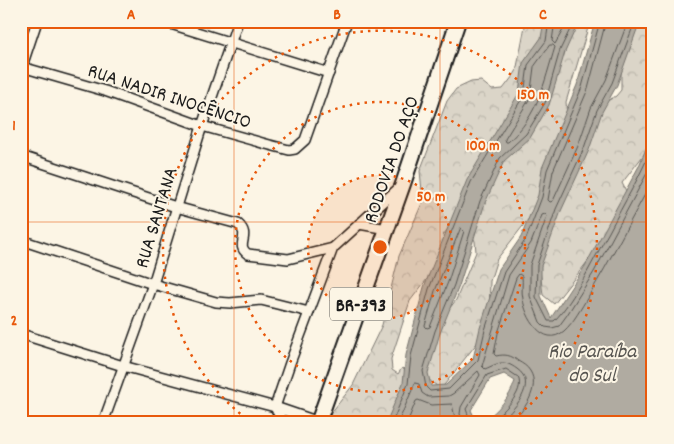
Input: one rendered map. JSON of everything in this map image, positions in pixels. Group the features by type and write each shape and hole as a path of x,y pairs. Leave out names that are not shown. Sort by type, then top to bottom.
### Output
{"highway":[{"name":"RODOVIA DO AÇO","path":"319,422 458,21"}],"street":[{"path":"22,68 37,21"},
{"path":"161,21 329,73 347,21"},
{"name":"RUA SANTANA","path":"103,423 153,284 202,126 238,21"},
{"name":"RUA NADIR INOCÊNCIO","path":"22,68 105,91 202,126 289,150 296,149 305,140 329,73"},
{"path":"21,156 176,207 238,224 243,228 245,234 242,247 248,254 288,259 333,248"},
{"path":"283,423 275,407 333,248 403,184"},
{"path":"359,224 387,229"},
{"path":"21,240 153,284 223,303 260,300 309,312"},
{"path":"21,334 124,366 275,407 319,422"}],"green space":[{"path":"526,21 590,21 566,102 567,112 583,115 616,96 621,90 621,44 626,21 653,21 653,140 622,183 629,197 599,247 554,304 543,295 537,244 537,208 497,259 490,281 489,317 481,338 441,389 424,376 425,340 456,300 476,252 475,241 468,227 452,224 443,235 449,239 441,261 410,301 391,359 392,370 398,374 402,368 414,377 396,423 328,423 331,413 353,385 382,325 399,256 423,201 420,171 447,101 456,89 471,82 481,81 492,90 503,89 516,72"}],"water":[{"name":"Rio Paraíba do Sul","path":"544,21 579,21 565,52 549,105 530,138 504,161 485,203 459,286 440,333 428,373 431,386 446,385 473,359 480,328 499,269 521,237 538,195 542,168 577,85 595,21 640,21 617,85 602,112 589,150 561,211 541,266 541,296 551,318 585,266 639,166 653,131 653,423 386,423 403,383 406,355 424,287 467,180 519,93 523,63 541,38","holes":["504,374 515,381 510,394 498,408 484,422 476,421 471,410 490,379"]}]}
